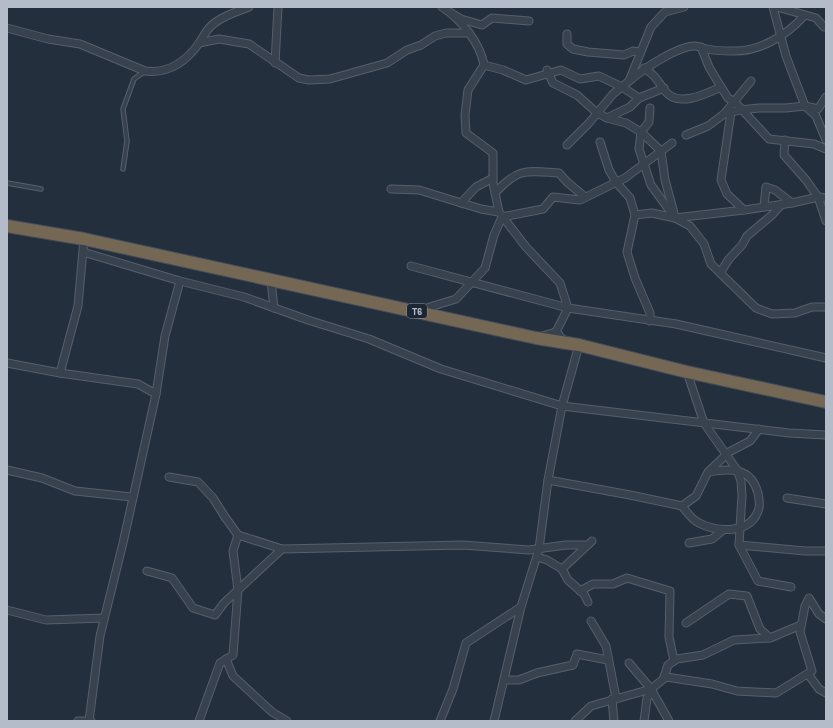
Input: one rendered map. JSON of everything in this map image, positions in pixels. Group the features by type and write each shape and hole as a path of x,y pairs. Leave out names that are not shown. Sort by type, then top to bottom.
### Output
{"highway":[{"name":"T6","path":"7,226 84,239 536,338 578,345 687,372 826,402"}],"street":[{"path":"7,28 48,39 80,44 145,71 157,73 167,71 184,59 199,43 210,27 220,19 249,7"},
{"path":"275,63 278,7"},
{"path":"629,81 634,74 640,52 651,26 665,12 684,7"},
{"path":"773,7 780,37 805,106 816,116 826,140"},
{"path":"777,7 804,16 816,18 824,26"},
{"path":"445,9 461,19 482,25 492,18 528,21"},
{"path":"445,9 468,33 482,57 484,65 468,90 465,115 466,133 493,152 493,178 495,193 501,215 526,247 560,283 568,308 556,331 536,338"},
{"path":"567,145 613,94 644,68 652,66 666,56 690,47 740,51 780,37 794,27 804,16"},
{"path":"199,43 219,39 249,44 299,78 309,80 330,79 387,63 407,50 421,45 435,36 446,33 468,33"},
{"path":"567,34 567,44 573,49 588,52 624,55 633,51 640,52"},
{"path":"701,47 709,67 728,98 735,102 740,110 769,139 814,144 826,149"},
{"path":"484,65 503,70 526,80 547,72 561,70 580,78 599,76 622,86 639,98"},
{"path":"644,68 656,76 670,95 686,98 698,98 721,87"},
{"path":"547,72 553,82 576,95 597,113 607,118 626,123 642,132 661,151 665,180 675,218"},
{"path":"744,210 727,194 721,180 728,113 751,81"},
{"path":"607,118 630,107 639,98 664,88"},
{"path":"686,135 708,126 728,113 740,110 805,106 818,109 826,96"},
{"path":"650,108 648,122 642,132 639,149 651,185 675,218"},
{"path":"785,140 784,155 806,180 818,197 826,221"},
{"path":"600,142 609,170 616,182 630,198 636,215 627,252 635,278 650,313 650,320"},
{"path":"391,189 419,190 436,197 501,215 544,209 553,196 580,200 616,182 644,165 672,143"},
{"path":"495,193 507,180 525,171 532,171 560,173 567,182 585,197"},
{"path":"461,203 476,187 493,178"},
{"path":"764,206 766,187 775,190 792,203"},
{"path":"675,218 792,203 818,197 826,198"},
{"path":"720,273 729,259 742,245 747,236 772,215 782,204"},
{"path":"636,215 652,213 675,218 690,226 704,244 711,264 756,308 772,314 795,313 812,307 826,307"},
{"path":"417,311 456,299 485,268 501,215"},
{"path":"60,374 78,306 84,239"},
{"path":"83,252 180,281 244,297 369,339 441,369 562,406 704,423 826,435"},
{"path":"411,266 568,308 676,324 826,358"},
{"path":"78,721 89,721 100,636 123,543 132,496 156,394 165,336 180,281"},
{"path":"271,281 274,308"},
{"path":"494,721 521,607 540,549 548,480 562,406 578,345 562,338 556,331"},
{"path":"7,362 60,374 138,384 156,394"},
{"path":"687,372 704,423 737,470 741,481 742,495 739,545 758,581 792,588"},
{"path":"682,506 696,496 708,472 726,455 750,441 759,429"},
{"path":"689,543 712,539 722,531 747,525 752,520 759,508 760,503 752,481 737,470 728,469 708,472"},
{"path":"7,470 42,478 74,490 132,496"},
{"path":"169,477 198,482 213,498 225,518 238,535 282,549 463,545 529,550 589,543 583,551 562,569"},
{"path":"548,480 682,506 698,523 722,531"},
{"path":"788,498 826,504"},
{"path":"199,721 220,663 233,655 238,590 232,551 238,535"},
{"path":"739,545 805,551 826,551"},
{"path":"147,570 172,578 194,608 215,615 238,590 282,549"},
{"path":"537,557 547,560 562,569 568,580 580,590 588,602"},
{"path":"580,590 593,584 613,584 627,578 670,591 669,637 674,661"},
{"path":"686,623 729,594 747,596 760,630 770,638"},
{"path":"664,677 712,684 737,691 776,693 812,671 800,632 805,606 809,598 820,614 826,619"},
{"path":"440,721 453,689 466,643 521,607"},
{"path":"7,610 46,620 104,618"},
{"path":"591,621 606,646 614,698 614,721"},
{"path":"644,721 648,698 652,690 664,677 668,665 674,661 704,654 734,640 770,638 801,625"},
{"path":"504,680 519,680 537,673 573,665 577,654 608,660"},
{"path":"226,659 233,676 272,712 287,721"},
{"path":"629,664 652,690 669,721"},
{"path":"808,674 819,689 826,693"},
{"path":"575,721 592,706 614,698 652,690"}],"lane":[{"path":"123,169 127,141 123,108 134,79 145,71"},
{"path":"7,183 41,190"}]}
